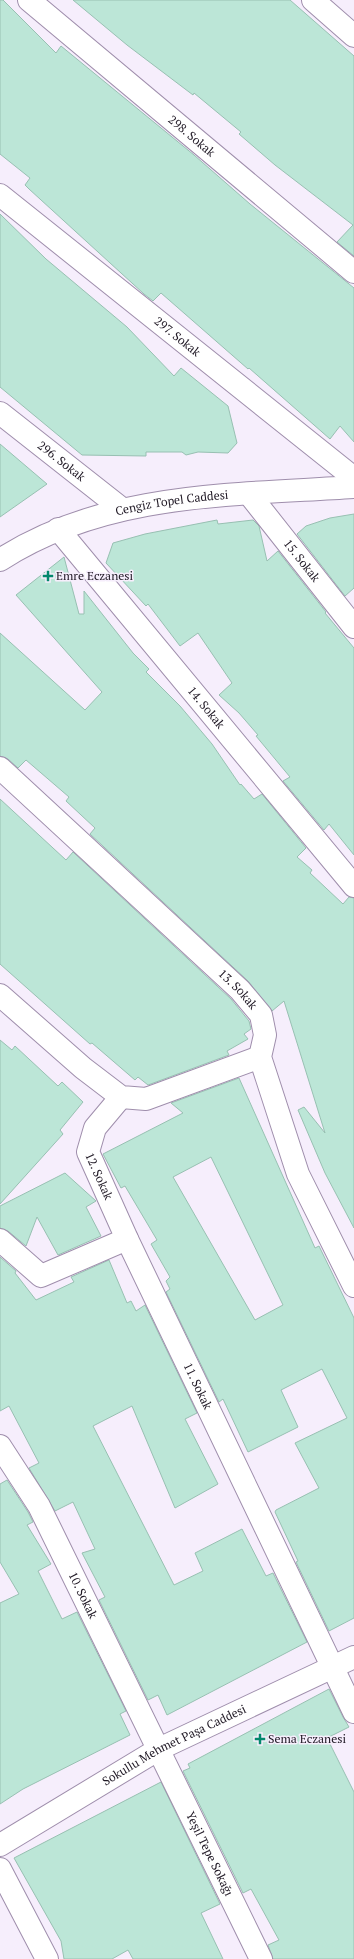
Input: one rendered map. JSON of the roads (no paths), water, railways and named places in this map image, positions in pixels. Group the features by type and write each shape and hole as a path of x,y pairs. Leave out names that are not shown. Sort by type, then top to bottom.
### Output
{"street":[{"name":"298. Sokak","path":"29,0 354,272"},
{"path":"313,0 350,26"},
{"name":"297. Sokak","path":"0,196 354,478"},
{"name":"296. Sokak","path":"0,413 122,509"},
{"name":"Cengiz Topel Caddesi","path":"0,560 25,543 58,529 122,509 195,498 354,487"},
{"name":"15. Sokak","path":"248,494 354,627"},
{"name":"14. Sokak","path":"58,529 354,886"},
{"name":"13. Sokak","path":"0,768 240,990 261,1015 265,1036 260,1057"},
{"path":"0,995 83,1068 121,1097 146,1099 260,1057 298,1174 354,1286"},
{"name":"12. Sokak","path":"121,1097 95,1128 88,1152 127,1239"},
{"path":"0,1240 41,1276 127,1239"},
{"name":"11. Sokak","path":"127,1239 332,1669 354,1712"},
{"name":"10. Sokak","path":"0,1446 39,1506 158,1749"},
{"name":"Sokullu Mehmet Paşa Caddesi","path":"0,1845 158,1749 332,1669 354,1657"},
{"name":"Yeşil Tepe Sokağı","path":"158,1749 261,1959"},
{"path":"0,1869 47,1959"}],"place":[{"name":"Emre Eczanesi","path":"48,576"},
{"name":"Sema Eczanesi","path":"260,1739"}]}
